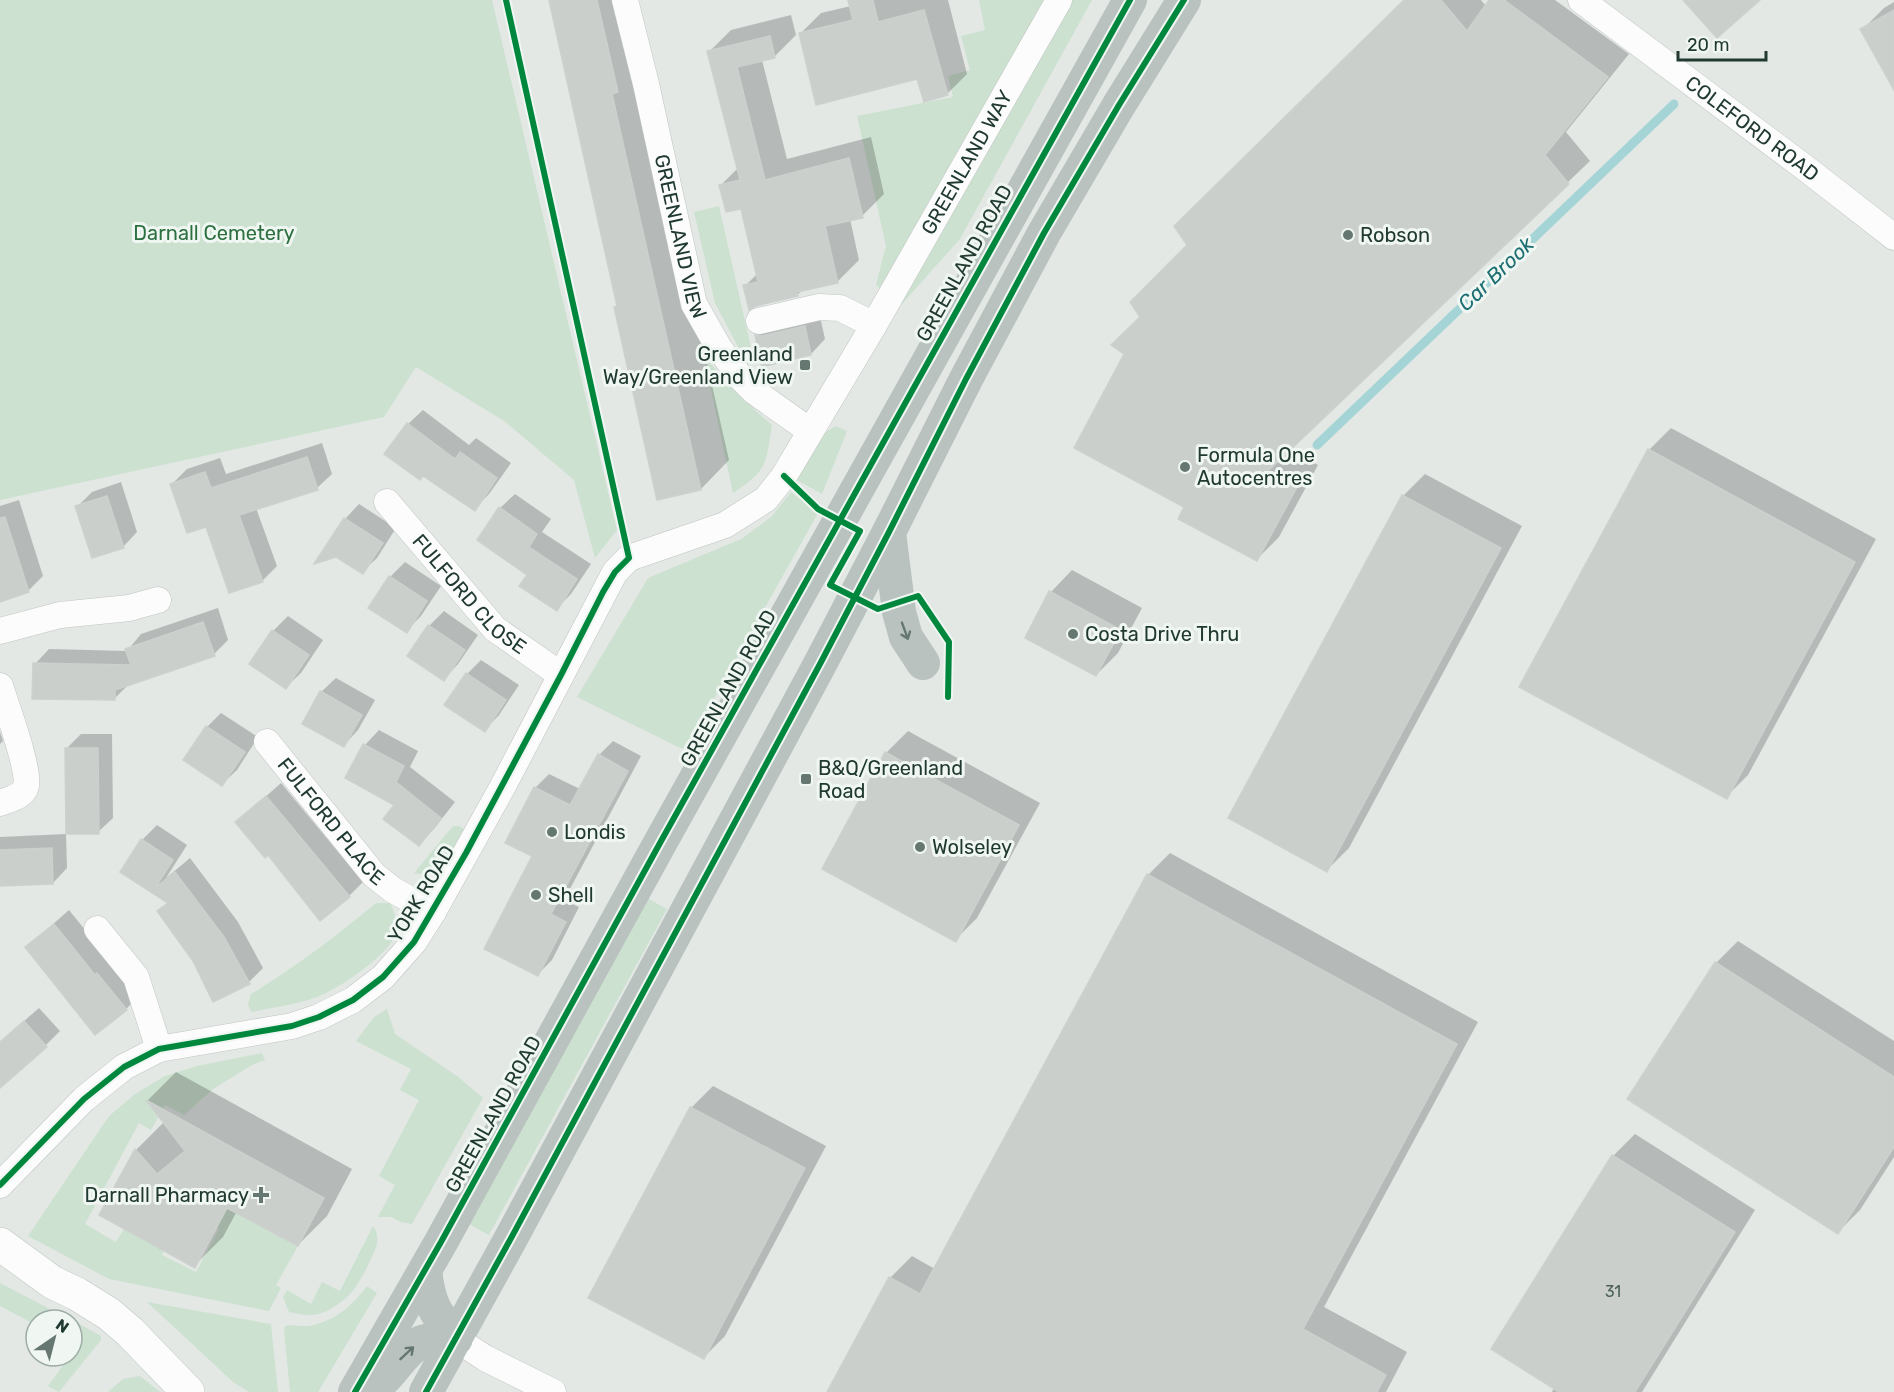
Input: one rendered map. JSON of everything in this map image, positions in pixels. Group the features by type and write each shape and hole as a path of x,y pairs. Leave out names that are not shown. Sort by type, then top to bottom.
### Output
{"highway":[{"name":"GREENLAND ROAD","path":"355,1392 425,1271 1130,0"},
{"path":"426,1392 820,664 837,627 889,532 966,379 1044,233 1184,0"},
{"path":"889,532 899,612 906,637 923,663"},
{"path":"820,664 787,639 782,624 801,622 837,627"},
{"path":"425,1271 428,1296 438,1317 456,1339"},
{"path":"369,1392 386,1377 405,1352 421,1341 438,1338 456,1339"}],"main road":[{"path":"0,1245 52,1282 109,1314 130,1332 188,1392"}],"street":[{"name":"GREENLAND VIEW","path":"625,0 646,84 694,304 719,348 741,378 771,404 810,431"},
{"name":"GREENLAND WAY","path":"629,558 725,525 766,499 784,476 874,325 1059,0"},
{"name":"COLEFORD ROAD","path":"1581,0 1894,237"},
{"path":"759,321 819,307 840,308 874,325"},
{"name":"FULFORD CLOSE","path":"387,502 495,629 561,675"},
{"name":"YORK ROAD","path":"0,1185 84,1099 124,1067 159,1049 292,1026 319,1017 353,1000 383,977 414,942 432,912 497,796 603,592 615,572 629,558"},
{"path":"0,631 60,615 129,608 158,600"},
{"path":"0,686 21,751 26,785 20,795 0,803"},
{"name":"FULFORD PLACE","path":"267,742 374,875 393,890 432,912"},
{"path":"97,929 136,977 159,1049"},
{"path":"456,1339 495,1364 554,1392"}],"green space":[{"name":"Darnall Cemetery","path":"0,0 492,0 617,530 595,558 574,480 504,421 416,367 384,417 0,500"},
{"path":"979,0 1092,0 960,239 901,305 876,285 886,246 857,116 953,97 948,76 970,70 961,36 985,30"},
{"path":"719,206 754,361 747,364 715,303 694,212"},
{"path":"704,357 772,425 766,458 759,472 733,493"},
{"path":"836,426 847,431 822,494 797,480 820,435"},
{"path":"791,492 818,513 686,749 577,697 648,578 741,539 771,517"},
{"path":"453,826 466,830 452,858 441,861 426,873 414,873"},
{"path":"645,897 667,909 489,1235 467,1223"},
{"path":"376,903 390,903 395,915 396,930 394,938 374,961 343,983 317,997 251,1012 248,1004 251,994 315,951"},
{"path":"387,1009 395,1034 457,1076 483,1098 412,1224 391,1217 378,1217 395,1185 379,1176 419,1100 400,1090 411,1069 356,1041 374,1017"},
{"path":"262,1053 265,1060 252,1065 213,1089 184,1115 165,1105 151,1130 139,1123 85,1224 116,1242 124,1229 164,1251 162,1255 196,1272 219,1229 187,1211 198,1191 298,1246 276,1285 281,1288 269,1311 109,1279 28,1236 109,1116 135,1094 165,1076 197,1066"},
{"path":"373,1226 377,1244 361,1278 350,1294 337,1305 322,1313 309,1315 289,1312 283,1297 287,1290 311,1304 322,1282 340,1291"},
{"path":"0,1283 48,1308 24,1308 24,1319 0,1306"},
{"path":"367,1286 377,1293 318,1392 290,1392 285,1326 309,1326 327,1321 348,1307"},
{"path":"147,1302 271,1324 278,1392 249,1392 233,1382"},
{"path":"84,1327 101,1336 101,1340 84,1361"},
{"path":"61,1368 78,1368 59,1392 48,1386"},
{"path":"140,1376 160,1392 108,1392 123,1379"}],"building":[{"path":"549,0 597,0 618,92 612,94 701,490 657,500 614,307 617,306"},
{"path":"848,0 873,0 878,22 924,10 948,95 924,102 917,79 816,105 799,33 853,20"},
{"name":"Robson","path":"1404,0 1441,0 1467,31 1489,0 1504,0 1608,77 1545,155 1569,184 1268,471 1297,487 1257,561 1178,519 1184,507 1074,448 1124,354 1111,345 1140,317 1130,302 1187,245 1174,226"},
{"path":"1683,0 1760,0 1717,38"},
{"path":"1894,10 1894,90 1860,29"},
{"path":"770,36 775,58 737,67 765,180 849,158 863,218 825,226 838,283 797,292 798,296 756,306 749,310 743,285 758,282 741,209 726,212 719,185 740,180 707,51"},
{"path":"805,326 811,355 762,367 755,335 762,336"},
{"path":"407,423 455,459 460,452 497,478 475,511 423,476 420,480 384,454"},
{"path":"1648,449 1855,562 1727,799 1519,687"},
{"path":"307,457 318,490 239,515 263,582 229,593 206,527 187,533 170,484 205,472 211,488"},
{"path":"1402,495 1501,548 1327,872 1228,818"},
{"path":"107,496 124,548 92,558 75,506"},
{"path":"499,507 537,534 529,547 577,579 557,611 519,586 527,575 477,540"},
{"path":"5,517 29,592 0,602 0,518"},
{"path":"344,518 383,543 363,574 336,557 314,564"},
{"path":"389,576 427,601 407,633 368,608"},
{"name":"Costa Drive Thru","path":"1049,591 1121,630 1096,676 1025,638"},
{"path":"203,622 215,656 115,690 115,700 32,699 33,663 131,665 125,649"},
{"path":"428,625 465,650 444,681 407,656"},
{"path":"272,630 309,655 286,689 249,664"},
{"path":"466,673 506,700 485,732 444,705"},
{"path":"320,691 362,715 344,747 302,724"},
{"path":"206,726 245,752 222,786 183,760"},
{"path":"363,744 404,766 396,782 441,818 419,846 383,819 394,805 345,778"},
{"path":"65,748 98,748 99,834 66,834"},
{"name":"Wolseley","path":"885,752 1019,825 956,942 822,869"},
{"path":"598,754 628,771 551,914 566,922 538,976 484,949 532,856 505,843 534,787 570,805"},
{"path":"266,796 350,897 320,921 268,855 265,858 235,822"},
{"path":"141,839 173,860 155,888 175,872 224,937 250,984 213,1002 193,961 157,911 168,903 120,872"},
{"path":"52,848 53,884 0,886 0,850"},
{"path":"1147,874 1457,1044 1303,1329 1386,1375 1377,1392 827,1392 889,1277 920,1294"},
{"path":"54,924 127,1010 95,1035 25,947"},
{"path":"1715,962 1894,1077 1894,1147 1838,1234 1627,1099"},
{"path":"24,1021 47,1047 0,1088 0,1042"},
{"name":"Darnall Pharmacy","path":"146,1100 324,1198 298,1246 227,1208 195,1268 99,1215 135,1149 157,1174 185,1151"},
{"path":"690,1107 805,1168 704,1359 588,1298"},
{"path":"1612,1155 1735,1232 1635,1392 1559,1392 1491,1349"}],"waterway":[{"name":"Car Brook","path":"1317,445 1674,104"}],"cycle path":[{"path":"0,1185 84,1099 124,1067 159,1049 292,1026 319,1017 353,1000 383,977 414,942 466,853 603,592 615,572 629,558 506,0"},
{"path":"355,1392 441,1242 660,843 1130,0"},
{"path":"426,1392 820,664 966,379 1044,233 1184,0"},
{"path":"784,476 818,509 860,531 830,585 878,609 918,596 949,642 948,697"}],"place":[{"name":"Robson","path":"1348,235"},
{"name":"Greenland Way/Greenland View","path":"805,365"},
{"name":"Formula One Autocentres","path":"1185,467"},
{"name":"Costa Drive Thru","path":"1073,634"},
{"name":"B&Q/Greenland Road","path":"806,779"},
{"name":"Londis","path":"552,832"},
{"name":"Wolseley","path":"920,847"},
{"name":"Shell","path":"536,895"},
{"name":"Darnall Pharmacy","path":"261,1195"}]}
